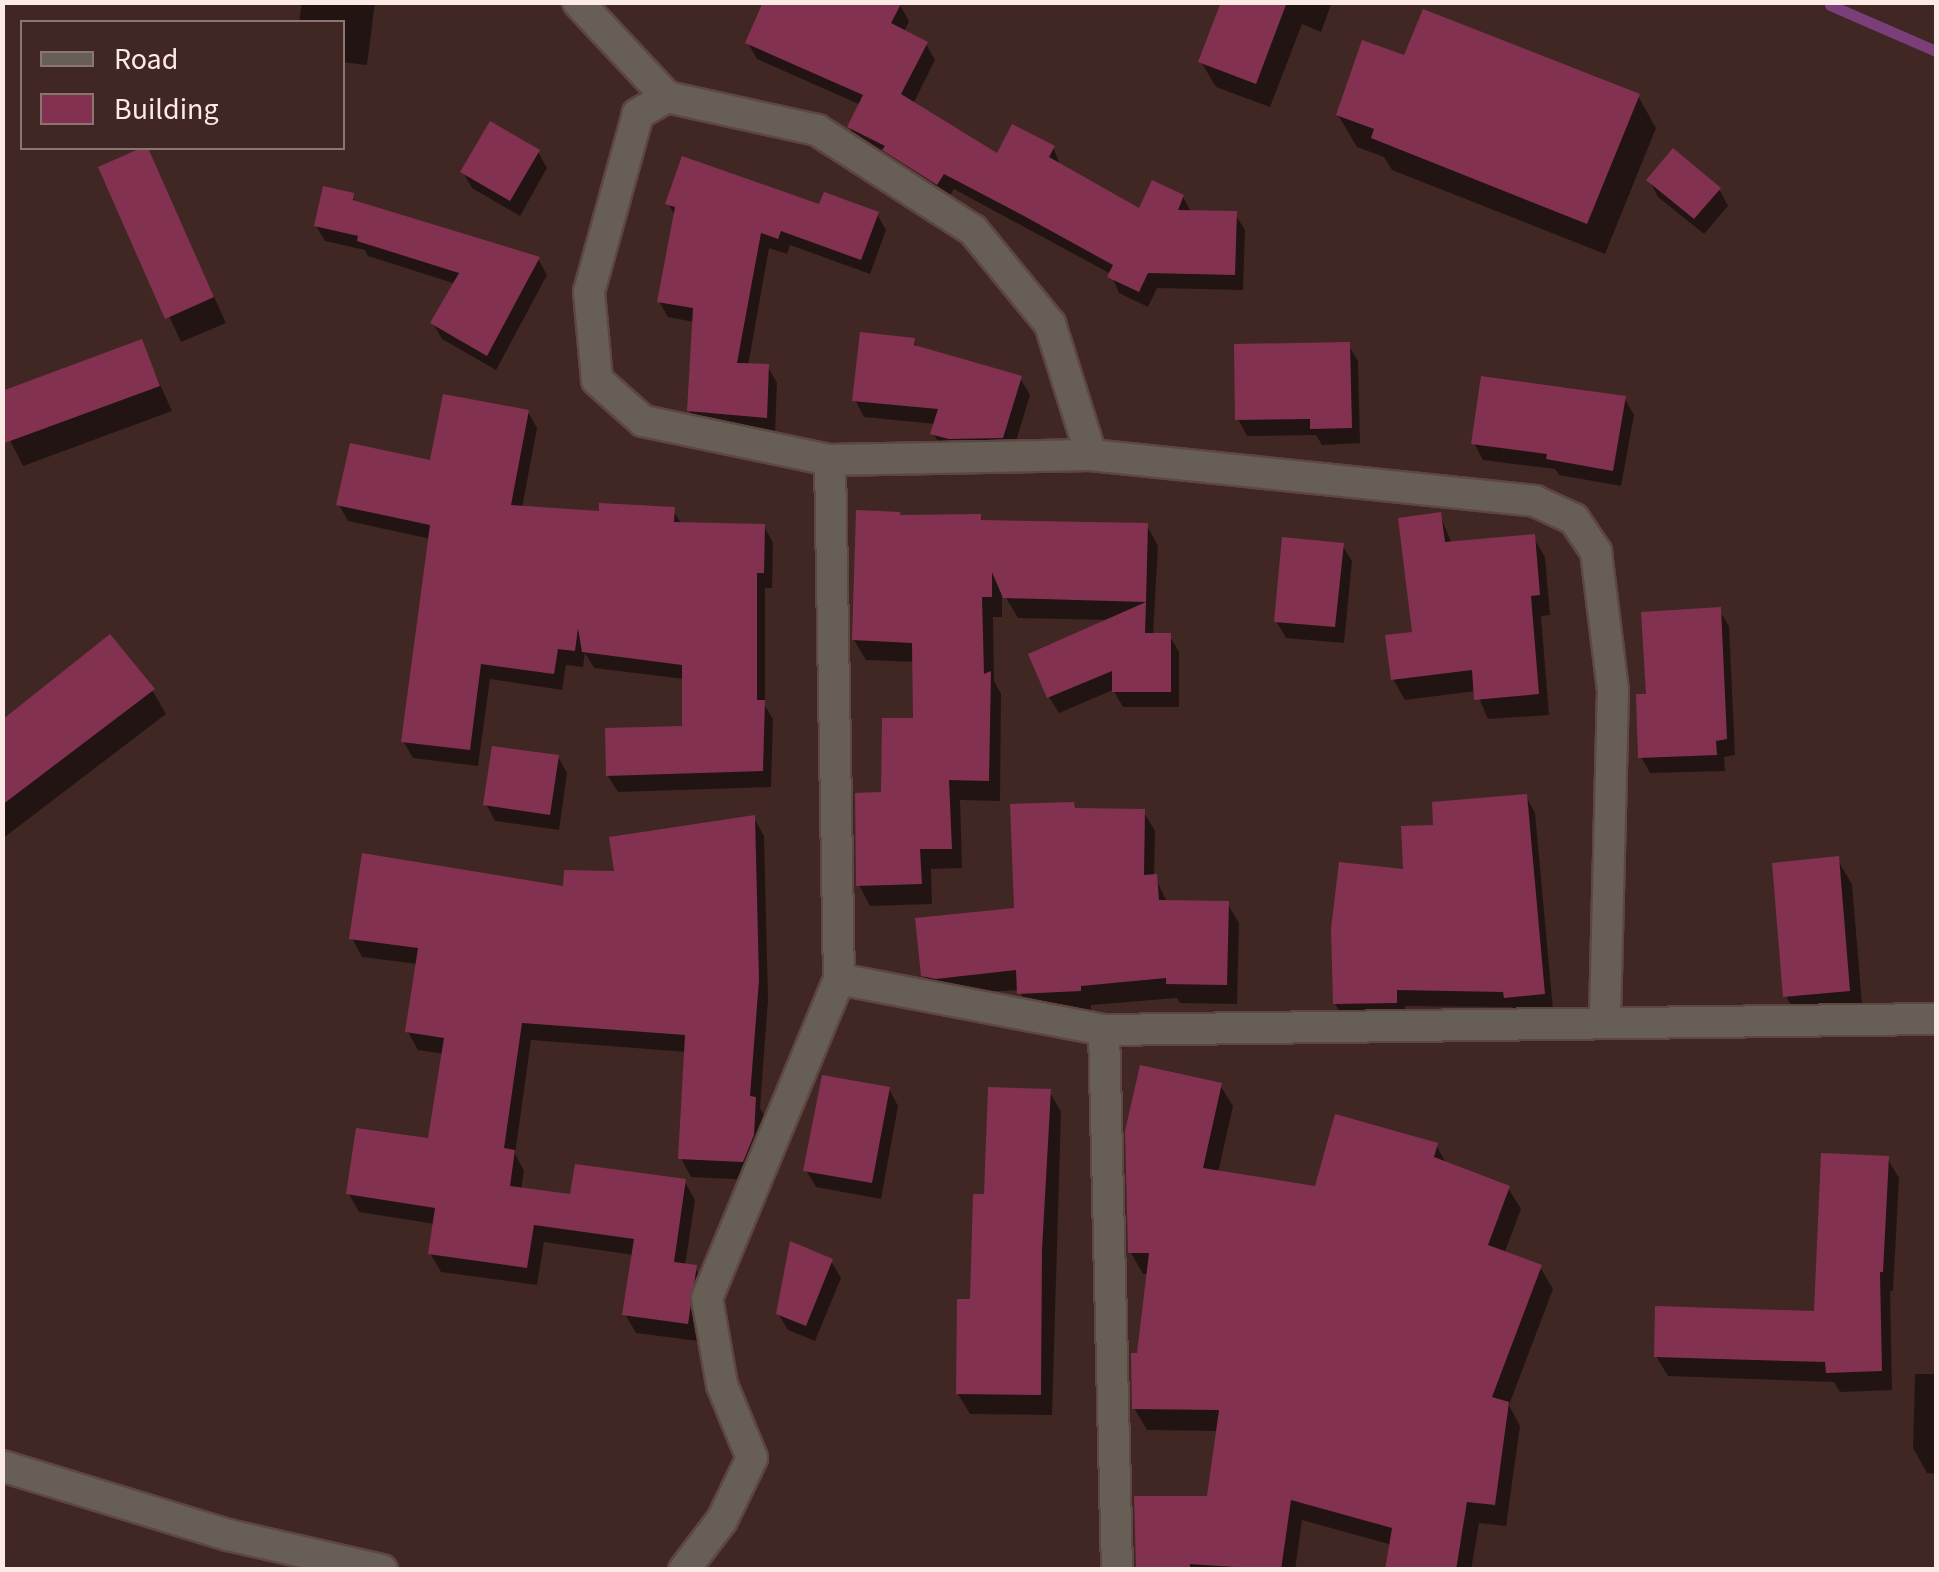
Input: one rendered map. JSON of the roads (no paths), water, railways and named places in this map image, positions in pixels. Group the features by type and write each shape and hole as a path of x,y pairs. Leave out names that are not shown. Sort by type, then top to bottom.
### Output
{"street":[{"path":"578,2 667,98 817,130 973,230 1050,324 1091,454"},
{"path":"667,98 638,114 589,292 597,380 644,421 830,460 1091,454 1535,501 1574,520 1596,552 1613,690 1605,1023"},
{"path":"684,1570 722,1520 752,1458 722,1384 707,1298 839,979 830,460"},
{"path":"839,979 1104,1030 1936,1019"},
{"path":"1104,1030 1117,1570"},
{"path":"2,1466 228,1535 382,1570"}],"waterway":[{"path":"1830,5 1936,51"}]}
